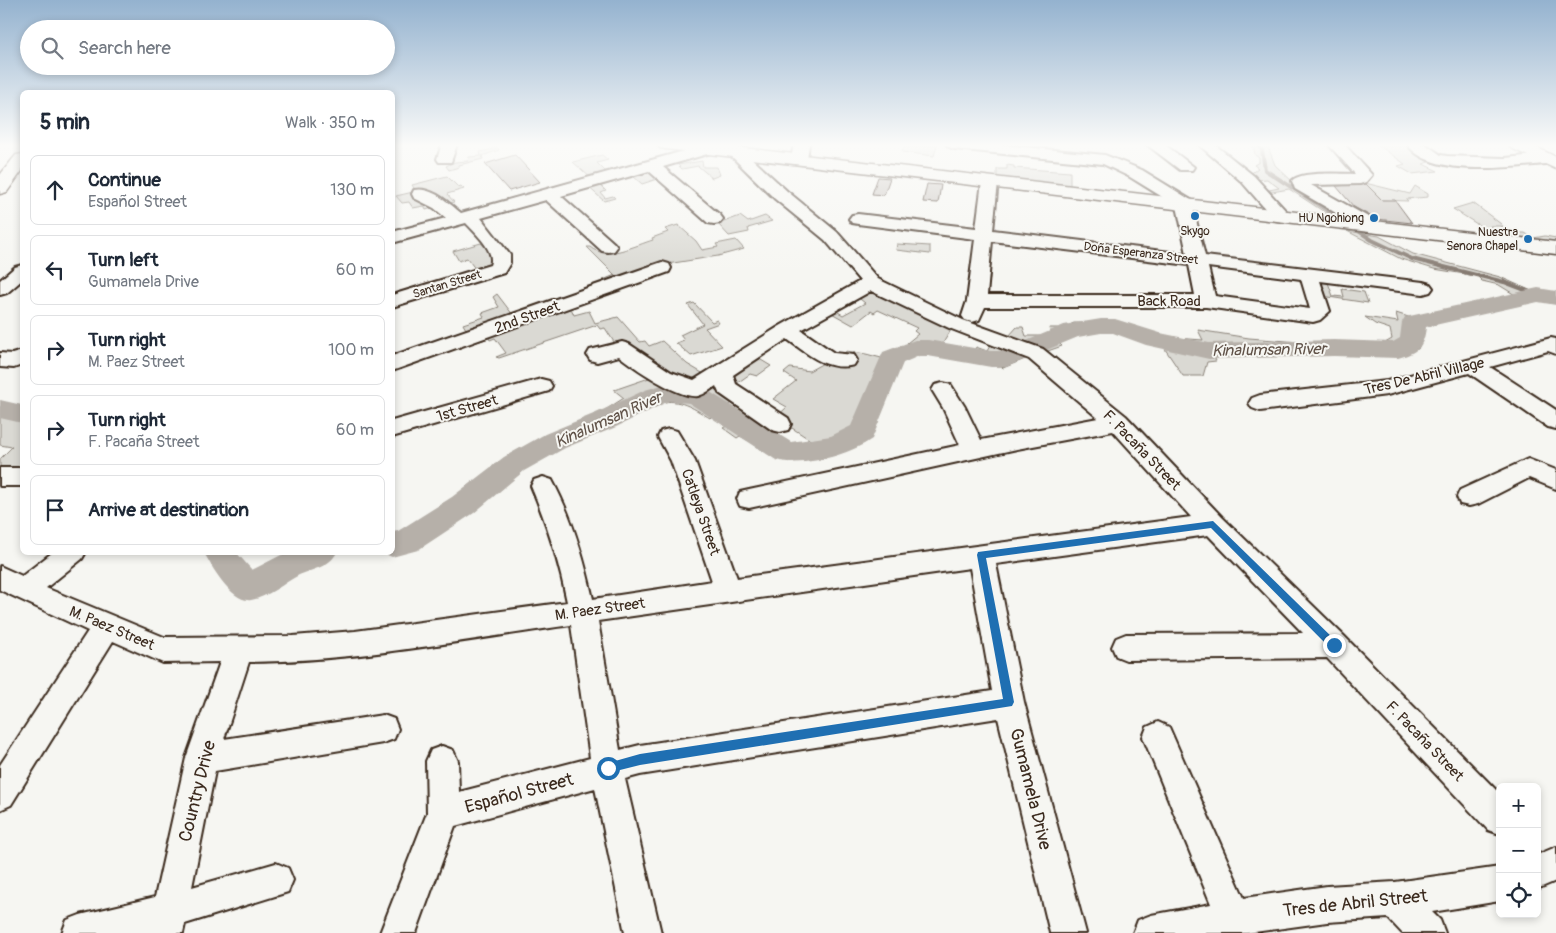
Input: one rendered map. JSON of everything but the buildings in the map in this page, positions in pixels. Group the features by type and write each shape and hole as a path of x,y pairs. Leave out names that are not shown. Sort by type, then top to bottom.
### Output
{"main road":[{"path":"1038,188 1556,248"}],"street":[{"path":"395,237 572,188"},
{"path":"678,188 714,219"},
{"name":"F. Pacaña Street","path":"773,188 831,236 861,269 871,284 956,324 1029,351 1118,422 1213,524 1334,645 1496,814"},
{"path":"970,321 978,301 989,188"},
{"path":"1152,188 1180,204 1197,260 1206,301"},
{"path":"1256,188 1281,216"},
{"path":"1304,188 1371,226"},
{"path":"420,194 464,218"},
{"path":"549,194 608,247"},
{"name":"Santan Street","path":"395,300 497,269 501,263 501,255 464,218"},
{"name":"Doña Esperanza Street","path":"858,219 1423,288"},
{"name":"2nd Street","path":"395,363 662,268"},
{"path":"0,270 20,270"},
{"path":"0,289 20,272"},
{"name":"Back Road","path":"978,301 1206,301 1308,316 1316,315 1320,311 1309,275"},
{"path":"596,355 622,349 663,377 696,389 787,330 871,284"},
{"path":"787,330 829,358 847,360"},
{"name":"Tres De Abril Village","path":"1260,403 1386,388 1551,344 1556,347"},
{"path":"0,360 14,361 20,359"},
{"path":"1473,366 1556,421"},
{"path":"722,373 727,388 780,424"},
{"name":"1st Street","path":"395,428 541,386"},
{"path":"943,390 976,450"},
{"path":"749,499 976,450 1118,422"},
{"name":"Catleya Street","path":"669,437 683,461 728,590"},
{"path":"1470,497 1528,468 1556,480"},
{"path":"0,477 20,477"},
{"path":"543,486 557,516 583,612 608,768 643,933"},
{"name":"M. Paez Street","path":"7,583 163,650 293,650 583,612 728,590 1213,524"},
{"path":"7,583 67,555"},
{"name":"Gumamela Drive","path":"981,555 1009,702 1068,933"},
{"path":"0,794 107,626"},
{"path":"1126,647 1334,645"},
{"name":"Country Drive","path":"167,922 202,758 238,651"},
{"name":"Español Street","path":"443,814 640,760 1009,702"},
{"path":"202,758 383,729"},
{"path":"1158,737 1234,917"},
{"path":"398,933 443,814 442,761"},
{"path":"80,933 167,922 276,880"},
{"name":"Tres de Abril Street","path":"1152,933 1234,917 1327,904 1395,900 1496,885"},
{"path":"1395,900 1427,933"}],"shaded area":[{"path":"414,188 464,189 447,194 454,202 443,205 449,201 437,193 430,196 416,191"},
{"path":"589,188 603,188 606,191 601,193 605,198 613,196 615,198 604,201"},
{"path":"1295,188 1342,218 1332,217 1289,189 1272,192 1269,190"},
{"path":"1370,188 1384,188 1410,194 1414,188 1418,188 1428,194 1428,197 1406,199 1408,201 1382,200"},
{"path":"413,192 439,206 426,210 424,206 413,208 409,202 402,203 396,196"},
{"path":"1473,203 1501,224 1508,233 1525,233 1533,238 1545,236 1556,238 1556,243 1508,237 1501,226 1490,226 1491,228 1485,229 1453,209"},
{"path":"740,216 748,222 765,216 772,221 748,228 749,232 729,236 718,224"},
{"path":"678,225 696,241 702,250 718,247 716,244 736,240 744,249 718,256 667,264 607,284 603,280 615,275 587,247 604,253 621,251 653,240 652,238 668,232 665,229"},
{"path":"1347,231 1379,236 1413,254 1500,277 1536,293 1556,296 1556,303 1545,299 1528,303 1523,300 1424,321 1423,338 1418,349 1387,355 1340,350 1303,350 1213,355 1216,361 1207,362 1203,376 1183,376 1161,343 1121,332 1097,330 1085,332 1058,342 1062,346 1045,352 1009,336 1017,327 1023,327 1026,336 1051,336 1049,328 1062,328 1074,323 1111,323 1176,338 1203,340 1198,330 1249,338 1376,348 1392,339 1390,329 1375,324 1365,317 1398,322 1396,313 1418,320 1490,304 1508,297 1520,298 1499,285 1482,281 1477,276 1434,269 1401,259"},
{"path":"481,243 496,259 493,264 476,270 467,258 459,261 453,251"},
{"path":"897,244 930,246 930,254 896,250"},
{"path":"1317,278 1327,280 1333,296 1344,297 1342,289 1364,292 1368,303 1322,296"},
{"path":"870,288 954,325 940,348 907,343 918,334 914,331 917,328 878,310 874,313 871,311 853,325 828,311 833,309 843,315 865,303 856,296"},
{"path":"497,294 513,315 467,331 463,324 484,317 482,313 499,307 493,297"},
{"path":"567,299 574,315 589,311 595,323 618,317 640,342 645,341 649,346 662,341 687,364 709,377 695,384 684,380 621,343 614,342 605,328 600,329 597,325 499,358 496,357 506,353 495,338 474,343 471,339"},
{"path":"694,303 712,322 717,320 719,323 705,328 722,346 691,356 676,343 684,340 680,335 703,324 688,305"},
{"path":"993,341 1030,357 1003,368 998,363 971,358 976,347 987,351"},
{"path":"846,351 889,360 866,426 869,439 814,456 781,460 740,436 737,438 723,428 729,424 712,416 710,418 682,404 670,401 648,407 579,438 551,452 513,477 498,468 540,443 564,433 568,436 599,422 594,417 624,398 614,390 652,377 695,391 751,354 771,366 757,376 750,374 726,391 736,400 724,409 785,449 815,443 792,428 788,431 772,421 787,407 773,399 796,381 784,373 790,368 809,371 829,360 842,362"},
{"path":"0,406 20,410 20,474 0,475 0,459 12,447 0,445"}],"waterway":[{"path":"1292,188 1342,220"},
{"path":"1353,227 1372,240 1412,259 1504,282 1538,295"},
{"name":"Kinalumsan River","path":"395,544 407,541 442,519 463,505 514,464 555,441 606,420 654,396 669,392 696,395 786,453 816,450 845,442 862,432 892,358 915,348 928,348 991,359 1006,359 1073,330 1115,326 1155,340 1209,351 1334,348 1398,350 1412,341 1414,322 1538,295 1556,298"},
{"name":"Kinalumsan River","path":"0,409 20,414"},
{"name":"Kinalumsan River","path":"221,555 225,563 249,587 288,566 315,555"}],"place":[{"name":"Skygo","path":"1195,216"},
{"name":"HU Ngohiong","path":"1374,218"},
{"name":"Nuestra Senora Chapel","path":"1528,239"}],"route":[{"path":"608,768 640,760 1009,702 981,555 1213,524 1334,645"}]}
